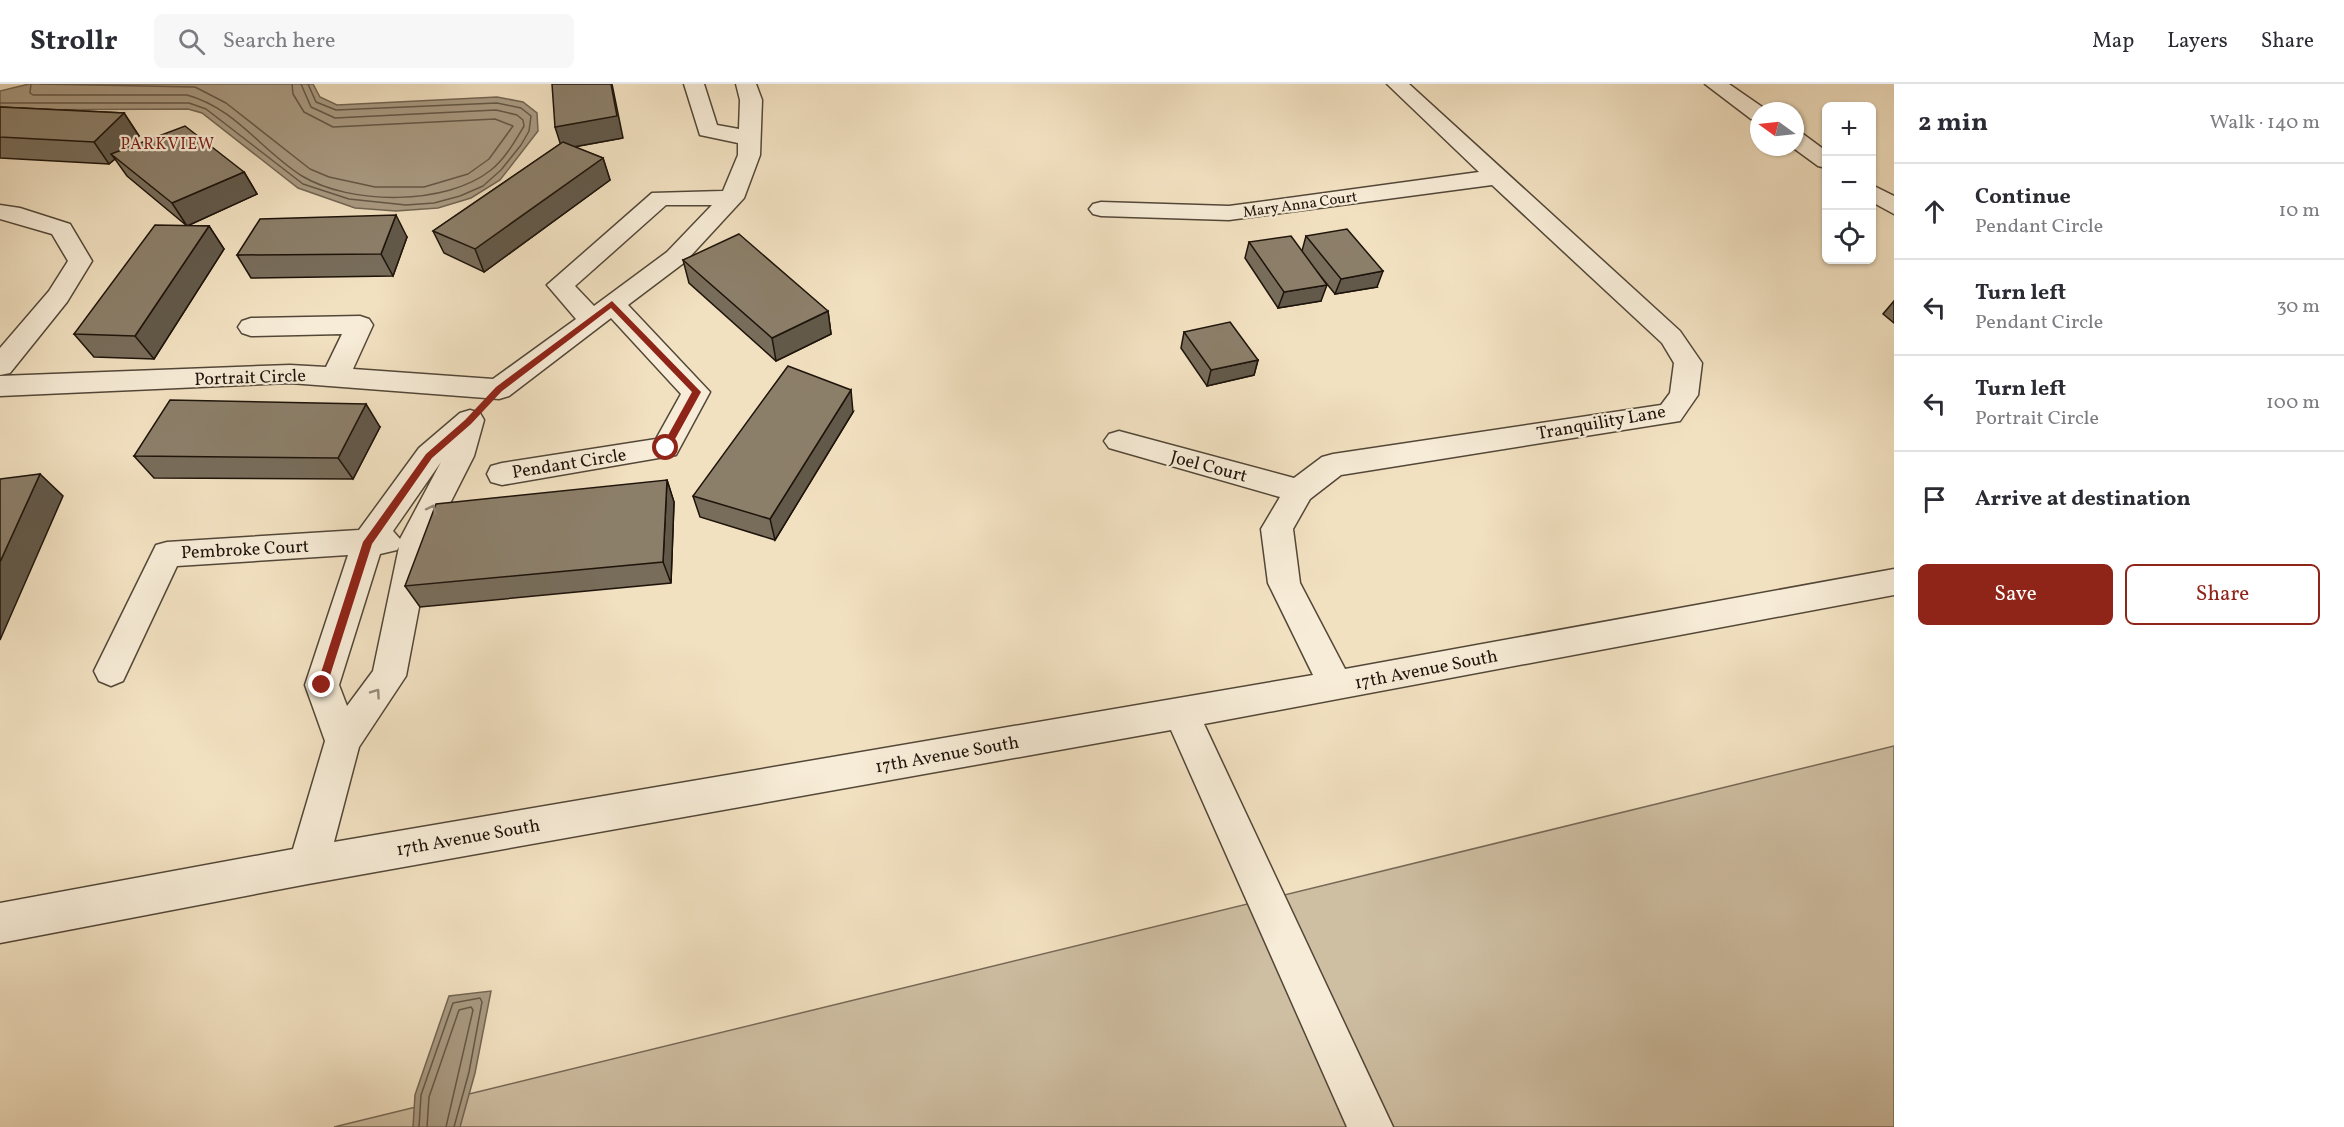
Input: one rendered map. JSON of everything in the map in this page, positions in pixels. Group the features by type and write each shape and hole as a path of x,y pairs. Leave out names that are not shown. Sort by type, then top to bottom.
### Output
{"street":[{"path":"694,84 708,130 749,138"},
{"path":"343,741 322,685 368,542 429,456 468,422 499,389 676,257 732,198 749,155 751,100 746,84"},
{"name":"Tranquility Lane","path":"1336,686 1284,583 1277,529 1299,491 1333,465 1670,414 1684,394 1688,363 1671,337 1397,84"},
{"path":"1715,84 1750,108"},
{"path":"1804,145 1822,158"},
{"name":"Mary Anna Court","path":"1101,209 1229,213 1497,177"},
{"path":"1876,195 1894,207"},
{"path":"601,311 560,285 660,198 732,198"},
{"path":"0,212 12,213 61,229 80,261 58,296 0,366"},
{"name":"Pendant Circle","path":"502,474 666,448 696,392 601,311"},
{"path":"251,327 360,325 336,375"},
{"name":"Portrait Circle","path":"0,386 336,375 499,389"},
{"path":"308,865 343,741 389,676 416,539 459,456 468,422"},
{"name":"Joel Court","path":"1119,441 1299,491"},
{"name":"Pembroke Court","path":"111,671 167,554 416,539"},
{"name":"17th Avenue South","path":"0,923 308,865 1336,686 1894,582"},
{"path":"1181,713 1291,959 1370,1127"}],"shaded area":[{"path":"1894,746 1894,1127 334,1127"}],"water":[{"path":"29,84 313,84 320,97 337,105 497,97 523,102 537,113 538,131 500,180 471,198 438,208 396,211 355,208 298,188 202,113 188,109 0,110 0,91"},
{"path":"491,991 475,1073 460,1127 413,1127 415,1095 449,996"}],"building":[{"path":"552,84 611,84 617,116 555,127"},
{"path":"0,107 124,113 94,142 0,137"},
{"path":"185,126 244,172 172,203 111,154"},
{"path":"563,142 603,158 475,249 433,231"},
{"path":"396,215 381,254 237,255 260,219"},
{"path":"155,225 209,226 135,336 74,334"},
{"path":"1347,229 1383,271 1341,279 1306,236"},
{"path":"739,234 828,311 772,338 683,260"},
{"path":"1291,236 1327,285 1284,292 1249,242"},
{"path":"1230,322 1258,360 1211,370 1184,332"},
{"path":"788,366 851,390 770,519 693,496"},
{"path":"170,400 366,404 338,458 134,456"},
{"path":"40,474 0,562 0,479"},
{"path":"667,480 663,562 405,586 436,504"}],"district":[{"name":"PARKVIEW","path":"168,143"}],"route":[{"path":"322,685 368,542 429,456 468,422 499,389 612,304 696,392 666,448"}]}
